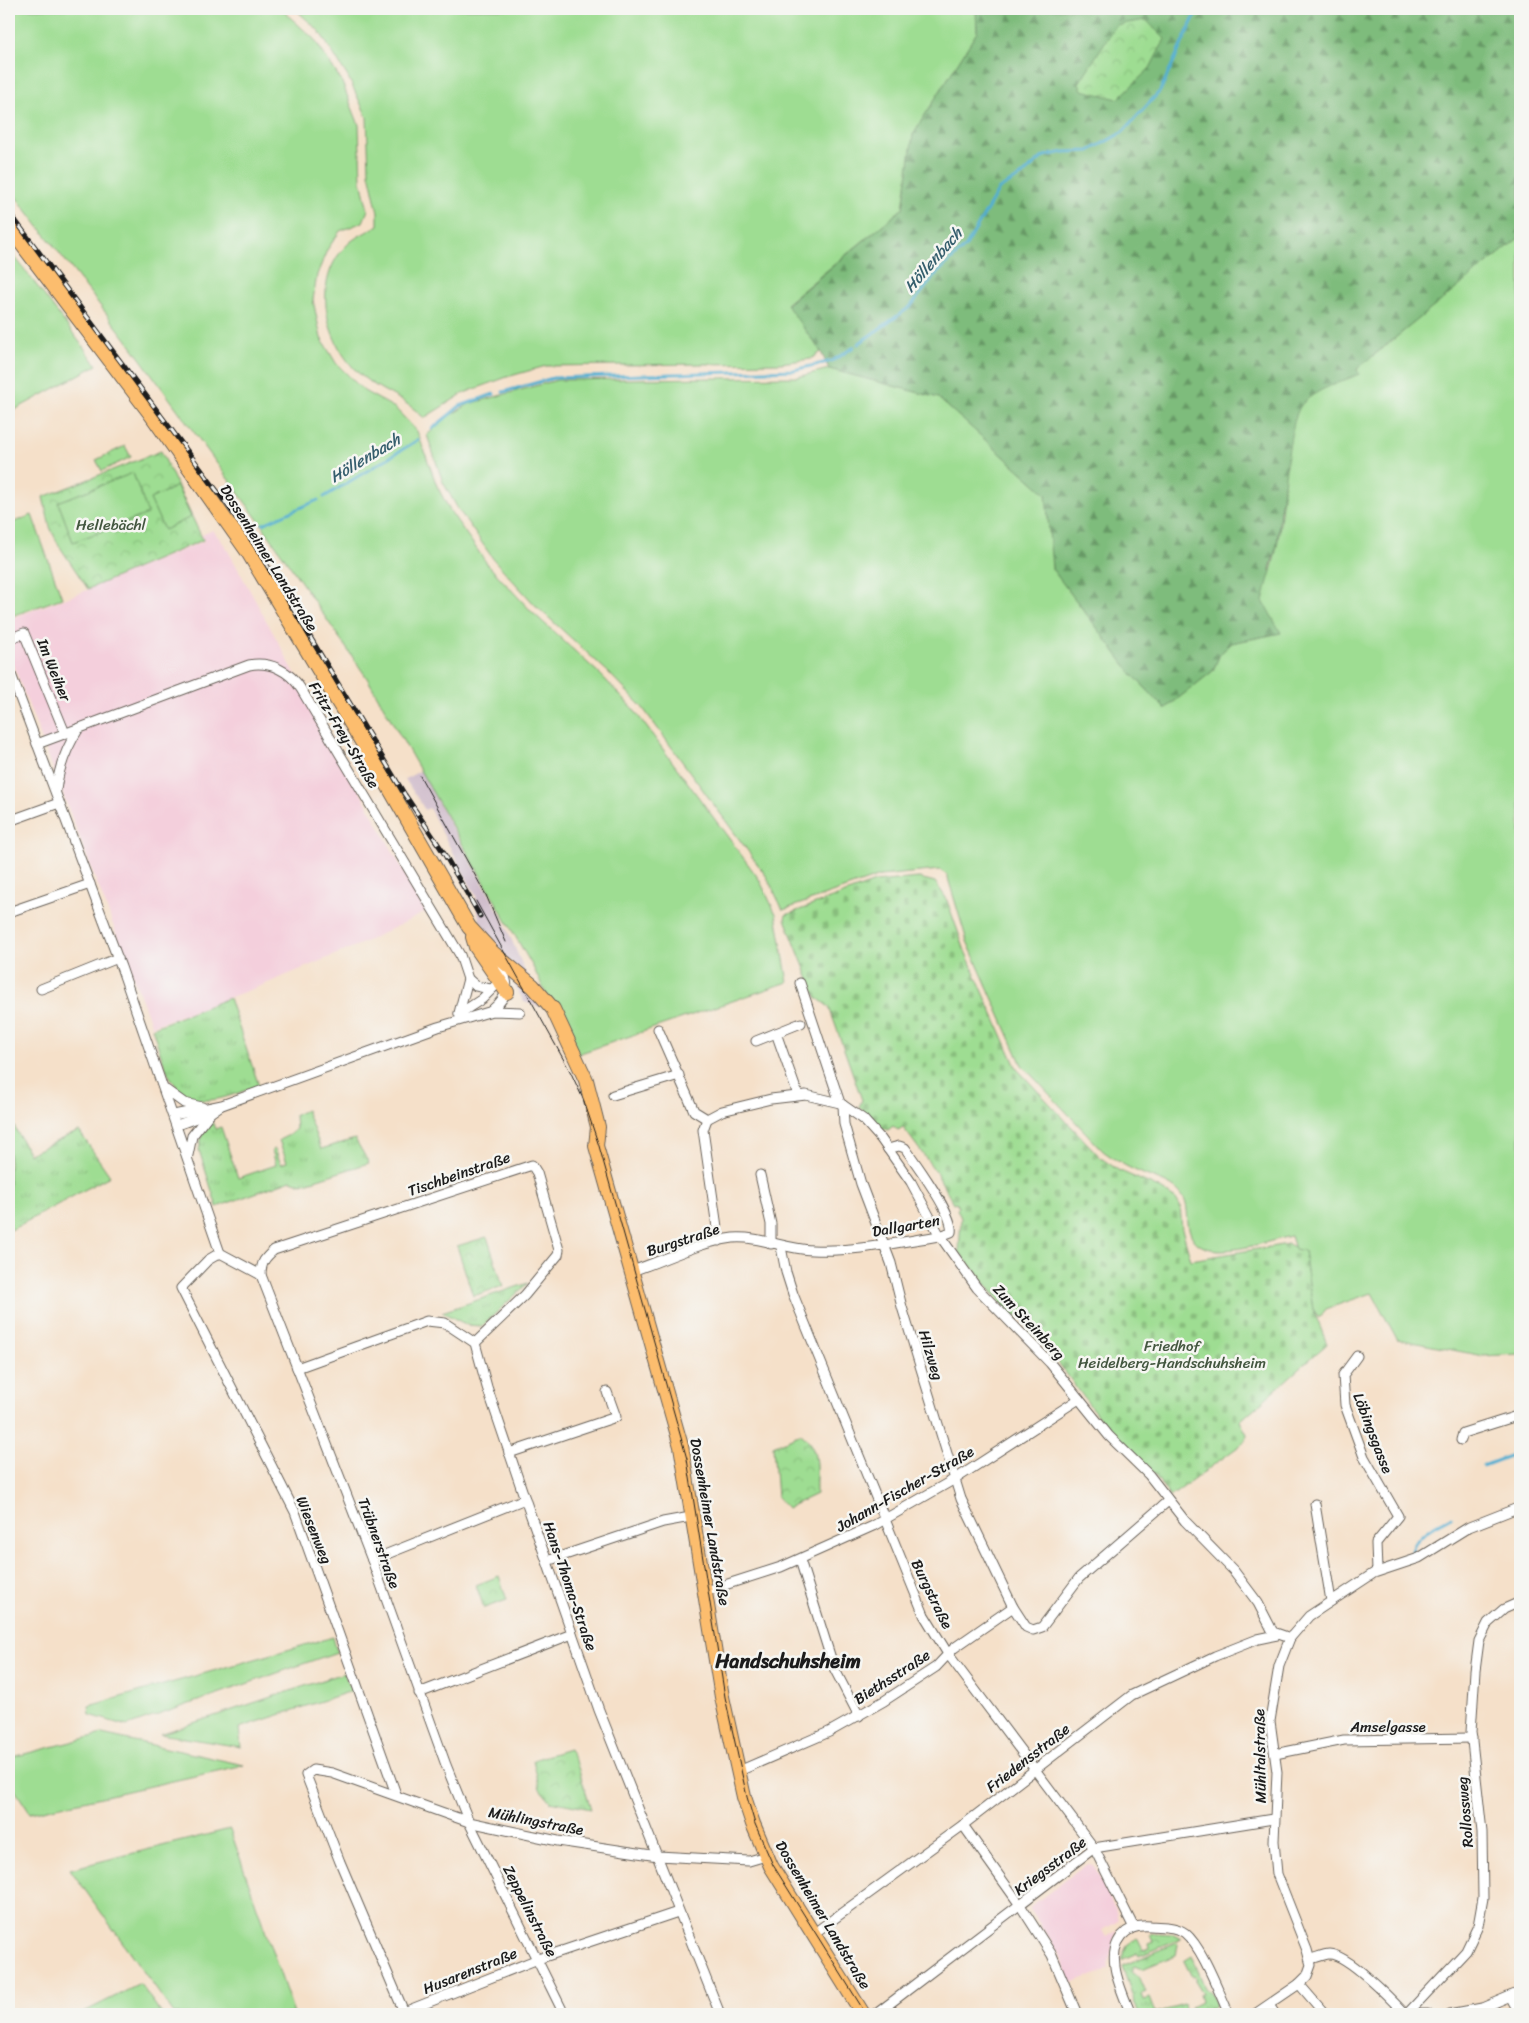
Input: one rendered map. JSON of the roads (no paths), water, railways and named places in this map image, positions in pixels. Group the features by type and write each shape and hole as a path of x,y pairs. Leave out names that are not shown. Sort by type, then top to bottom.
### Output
{"main road":[{"name":"Dossenheimer Landstraße","path":"9,227 156,421 248,552 382,775 469,927 476,947 501,987 522,986 546,1011 559,1020"},
{"name":"Dossenheimer Landstraße","path":"469,927 498,957 542,995 559,1020 586,1080 598,1127 596,1146 682,1446 722,1697 738,1771 753,1824 766,1856 863,2014"}],"street":[{"name":"Im Weiher","path":"9,639 24,633 65,734"},
{"name":"Fritz-Frey-Straße","path":"37,744 249,665 260,663 274,666 286,673 301,689 460,956 468,979"},
{"path":"9,669 166,1090 220,1253 261,1274"},
{"path":"56,793 58,770 67,748 79,728"},
{"path":"9,821 59,803"},
{"path":"9,912 90,884"},
{"name":"Dossenheimer Landstraße","path":"498,957 501,987"},
{"path":"41,989 118,958"},
{"path":"459,1014 468,979 476,986 501,987"},
{"path":"800,983 842,1104"},
{"path":"492,1011 502,1002 501,987"},
{"path":"438,1027 501,987"},
{"path":"177,1125 207,1110 438,1027 492,1011 520,1012"},
{"path":"756,1041 801,1023"},
{"path":"658,1029 694,1111 706,1119 703,1130 719,1241"},
{"path":"776,1033 798,1095"},
{"path":"613,1096 679,1075"},
{"path":"166,1090 184,1103 207,1110"},
{"name":"Zum Steinberg","path":"706,1119 722,1111 798,1095 821,1097 842,1104 863,1119 888,1148 911,1182 940,1236 985,1298 1050,1363 1109,1436 1149,1475 1168,1501 1243,1581 1277,1635"},
{"name":"Hilzweg","path":"842,1104 842,1117 861,1184 891,1263 900,1302 965,1508 1013,1607"},
{"path":"174,1115 207,1110"},
{"path":"188,1156 192,1136 207,1110"},
{"name":"Dallgarten","path":"781,1247 828,1250 883,1245 940,1236 952,1230 952,1223 942,1205 905,1148 900,1146 888,1148"},
{"name":"Tischbeinstraße","path":"261,1274 261,1266 265,1257 274,1250 532,1165 537,1173 559,1250 558,1255 525,1295 475,1343"},
{"path":"760,1175 771,1224 771,1244"},
{"name":"Burgstraße","path":"632,1271 719,1241 750,1238 781,1247 786,1272 794,1294 918,1602 948,1654 1094,1848 1133,1926"},
{"name":"Wiesenweg","path":"220,1253 208,1260 181,1288 295,1512 396,1794"},
{"name":"Trübnerstraße","path":"261,1274 372,1560 419,1693 469,1822"},
{"path":"297,1368 427,1321 444,1323 475,1343"},
{"name":"Hans-Thoma-Straße","path":"475,1343 509,1453 614,1751 658,1856 678,1912 720,2014"},
{"name":"Löbingsgasse","path":"1357,1356 1343,1375 1344,1401 1364,1457 1398,1516 1376,1543 1378,1571"},
{"path":"509,1453 616,1417 607,1392"},
{"name":"Johann-Fischer-Straße","path":"706,1591 800,1560 884,1520 1052,1418 1079,1399"},
{"path":"1461,1440 1463,1433 1520,1415"},
{"path":"372,1560 525,1499"},
{"path":"1013,1607 1026,1627 1033,1630 1042,1627 1079,1578 1168,1501"},
{"path":"1315,1504 1331,1601"},
{"name":"Mühltalstraße","path":"1310,1959 1277,1874 1274,1819 1277,1781 1270,1721 1279,1666 1290,1638 1302,1622 1378,1571 1414,1561 1469,1527 1520,1507"},
{"path":"547,1561 663,1522 685,1518"},
{"path":"800,1560 834,1668 859,1716"},
{"name":"Rollossweg","path":"1407,2014 1466,1950 1478,1926 1483,1898 1482,1832 1471,1720 1479,1641 1483,1631 1495,1615 1520,1602"},
{"name":"Biethsstraße","path":"738,1771 786,1752 859,1716 923,1676 948,1654 1013,1607"},
{"path":"419,1693 572,1634"},
{"path":"1277,1635 1290,1638"},
{"name":"Friedensstraße","path":"814,1934 963,1825 1132,1695 1215,1656 1258,1639 1277,1635"},
{"name":"Amselgasse","path":"1275,1754 1344,1740 1448,1740 1472,1738"},
{"name":"Mühlingstraße","path":"308,1772 317,1770 332,1773 396,1794 469,1822 558,1841 658,1856 749,1861 766,1856"},
{"name":"Husarenstraße","path":"308,1772 307,1781 404,2013 538,1959 678,1912"},
{"name":"Kriegsstraße","path":"876,2014 1094,1848 1274,1819"},
{"name":"Zeppelinstraße","path":"469,1822 564,2014"},
{"path":"963,1825 1020,1905 1052,1955 1077,2014"},
{"path":"1131,2014 1114,1966 1118,1944 1126,1931 1133,1926 1140,1925 1175,1928 1187,1935 1203,1959 1228,2012"},
{"path":"1255,2014 1299,1984 1308,1973 1310,1959 1330,1954 1344,1959 1374,1983 1407,2014 1428,2014"},
{"path":"1299,1984 1325,2014"},
{"path":"1450,2014 1482,2008 1520,1992"},
{"path":"1510,1996 1520,2014"},
{"path":"1270,2005 1275,2014"}],"waterway":[{"name":"Höllenbach","path":"858,344 910,307 936,274 966,246 999,189 1021,176 1044,156 1065,152 1089,151 1123,132 1160,91 1198,9"},
{"name":"Höllenbach","path":"503,392 553,378 794,370 832,361 854,347"},
{"name":"Höllenbach","path":"432,429 460,406 494,394"},
{"name":"Höllenbach","path":"324,497 418,440"},
{"name":"Höllenbach","path":"263,524 318,500"},
{"path":"1483,1466 1520,1452"},
{"path":"1412,1551 1414,1545 1423,1534 1451,1517"}],"tram line":[{"path":"420,776 486,895 506,942"},
{"path":"476,901 571,1073 584,1101 599,1146 687,1459 725,1697 747,1797 755,1824 773,1865 866,2014"}],"railway":[{"path":"9,212 244,527 405,795 442,850 480,916"}],"district":[{"name":"Handschuhsheim","path":"788,1661"}],"park label":[{"name":"Hellebächl","path":"111,525"},
{"name":"Friedhof Heidelberg-Handschuhsheim","path":"1172,1354"}]}
